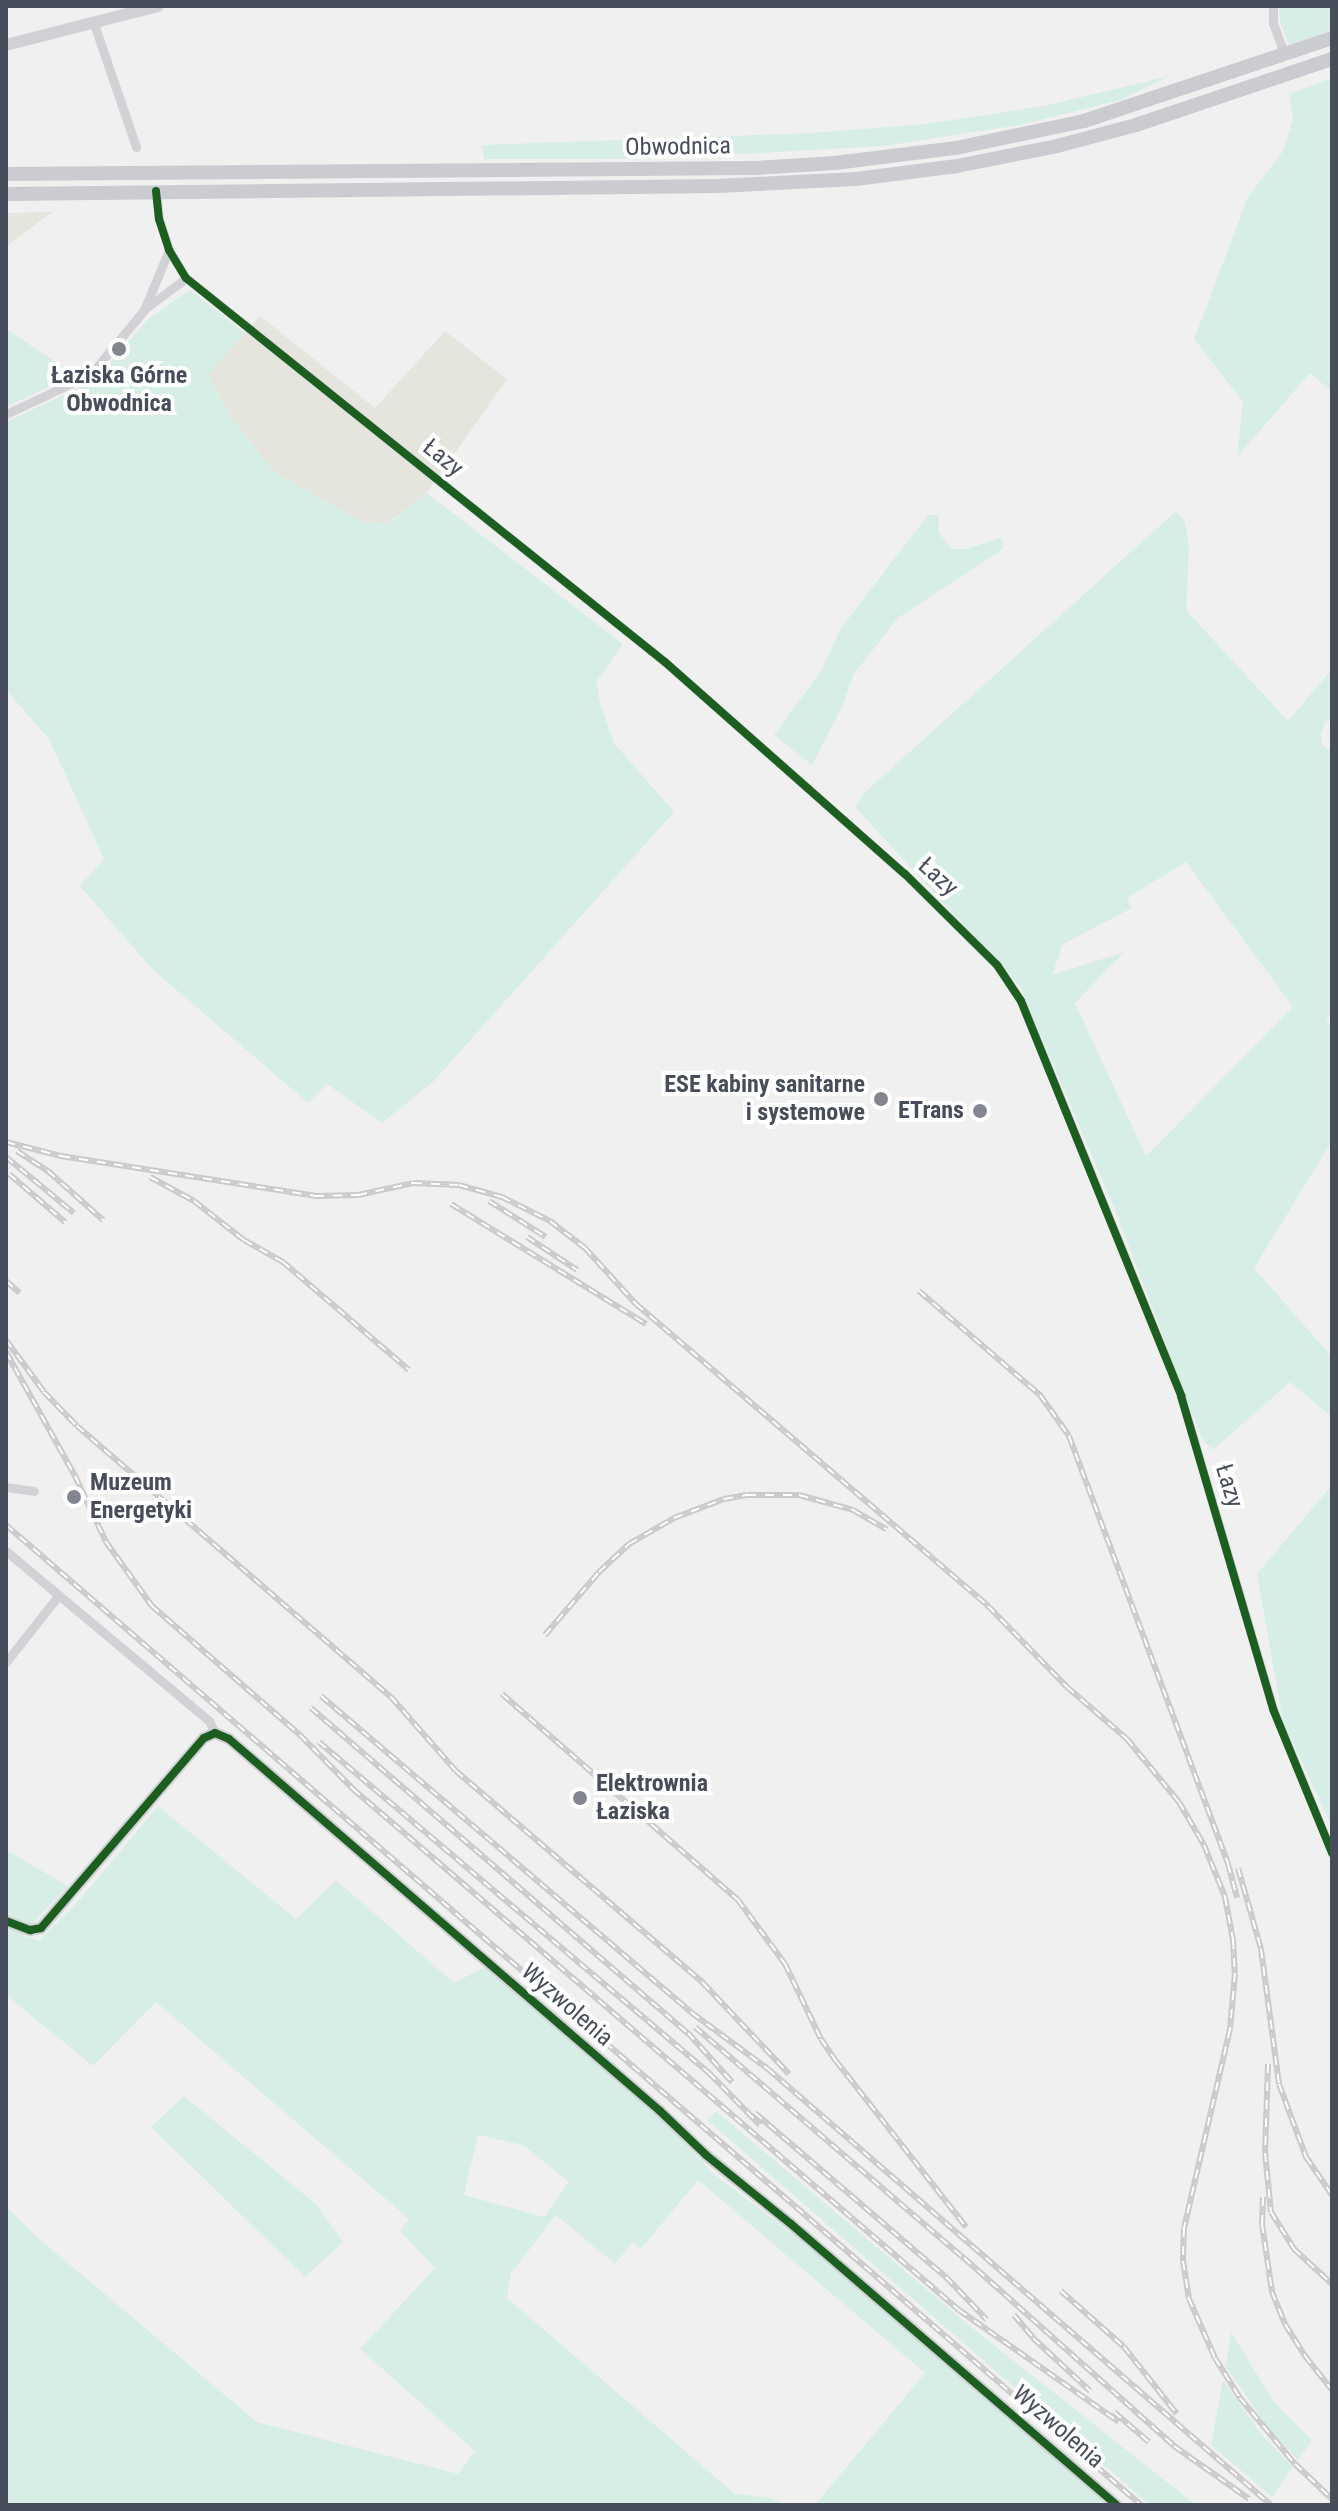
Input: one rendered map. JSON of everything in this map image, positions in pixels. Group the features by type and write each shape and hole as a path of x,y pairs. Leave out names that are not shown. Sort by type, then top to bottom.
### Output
{"main road":[{"name":"Obwodnica","path":"6,174 614,169 835,163 956,148 1084,121 1332,38"},
{"name":"Obwodnica","path":"6,194 764,185 886,176 1057,146 1136,125 1332,59"}],"street":[{"path":"6,45 158,6"},
{"path":"1273,6 1273,23 1284,54"},
{"path":"94,24 136,147"},
{"name":"Łazy","path":"156,191 159,219 169,250 186,278 687,680 905,874 997,965 1021,1001 1181,1396 1273,1709 1332,1853"},
{"path":"144,310 169,250"},
{"path":"6,414 91,374 144,310 186,278"},
{"path":"6,1487 34,1491"},
{"path":"6,1551 209,1721 215,1733 204,1738 41,1928 30,1930 6,1921"},
{"path":"6,1662 58,1596"},
{"name":"Wyzwolenia","path":"215,1733 229,1739 660,2111 706,2155 791,2224 1117,2505"}],"shaded area":[{"path":"52,212 6,247 6,213"},
{"path":"260,316 375,408 445,331 507,379 427,493 386,524 363,522 275,473 233,420 207,375"}],"green space":[{"path":"1279,6 1332,6 1332,30 1289,45 1280,22"},
{"path":"1169,76 1121,100 1020,125 884,146 651,159 484,159 482,145 812,133 926,124 1044,106"},
{"path":"1332,78 1332,392 1310,373 1237,457 1243,402 1194,339 1248,197 1283,151 1293,119 1289,94"},
{"path":"190,290 245,333 208,375 233,420 275,473 364,522 387,524 427,493 623,644 597,681 599,699 614,743 674,812 433,1082 382,1123 327,1084 308,1103 152,969 80,886 104,859 49,739 6,690 6,422 95,380 147,320"},
{"path":"6,329 75,375 6,407"},
{"path":"1176,511 1185,522 1189,547 1186,610 1288,721 1332,669 1332,719 1325,722 1321,736 1322,745 1332,752 1332,1011 1326,1020 1332,1027 1332,1141 1254,1268 1332,1357 1332,1417 1290,1382 1213,1450 1203,1441 1117,1215 1020,986 855,807 862,795","holes":["1186,862 1293,1007 1146,1156 1075,1003 1124,952 1052,975 1063,944 1132,908 1127,898"]},
{"path":"928,515 938,515 939,533 952,549 967,549 1002,537 1003,549 898,618 854,674 842,707 812,765 774,735 821,671 841,628"},
{"path":"1332,1485 1332,1827 1283,1721 1257,1574"},
{"path":"158,1806 296,1919 336,1880 454,1983 485,1967 658,2115 715,2175 810,2247 1109,2505 815,2505 925,2373 698,2180 641,2249 633,2242 615,2264 556,2215 511,2273 507,2298 735,2494 767,2497 785,2505 6,2505 6,2206 37,2237 257,2422 458,2474 475,2451 360,2349 435,2268 400,2231 409,2219 156,2002 93,2066 6,1995 6,1850 68,1886 22,1935 39,1941 83,1896","holes":["478,2135 523,2145 569,2182 544,2217 464,2195"]},
{"path":"184,2096 316,2204 343,2242 305,2277 151,2127"},
{"path":"716,2111 970,2326 1196,2505 1150,2505 707,2120"},
{"path":"1231,2332 1274,2402 1312,2440 1298,2460 1271,2432 1226,2367"},
{"path":"1223,2380 1261,2434 1293,2467 1272,2497 1211,2445"}],"railway":[{"path":"6,1142 61,1156 315,1196 358,1195 413,1183 459,1185 502,1197 550,1221 585,1248 636,1304 988,1606 1067,1687 1127,1739 1179,1802 1204,1845 1225,1897 1233,1940 1235,1973 1230,2029 1184,2228 1183,2261 1189,2299 1215,2358 1240,2398 1295,2464 1332,2499"},
{"path":"17,1151 48,1171 103,1220"},
{"path":"6,1157 74,1213"},
{"path":"9,1174 65,1222"},
{"path":"150,1177 194,1201 244,1240 283,1262 409,1370"},
{"path":"489,1201 546,1237"},
{"path":"451,1204 646,1324"},
{"path":"527,1237 577,1270"},
{"path":"6,1281 20,1293"},
{"path":"919,1291 1040,1395 1069,1436 1228,1864 1237,1898"},
{"path":"6,1340 44,1392 77,1426 391,1697 456,1771 703,1983 789,2074"},
{"path":"6,1352 75,1476 106,1542 152,1606 300,1735 353,1789 959,2310 1119,2422"},
{"path":"545,1635 599,1572 629,1544 674,1518 724,1499 747,1495 799,1495 853,1510 887,1530"},
{"path":"6,1525 1141,2505"},
{"path":"502,1694 738,1900 785,1964 821,2039 836,2061 966,2227"},
{"path":"321,1696 692,2013 768,2069 1271,2505"},
{"path":"311,1708 688,2033 732,2082"},
{"path":"319,1742 709,2073 760,2125"},
{"path":"1238,1868 1261,1949 1279,2084 1306,2157 1332,2195"},
{"path":"695,2027 964,2258 1174,2446 1249,2499"},
{"path":"1268,2064 1265,2153 1271,2212 1294,2249 1332,2284"},
{"path":"755,2113 946,2277 987,2320"},
{"path":"1263,2197 1262,2224 1272,2292 1285,2324 1332,2390"},
{"path":"1061,2291 1124,2347 1177,2414"},
{"path":"1014,2315 1033,2338 1090,2391"},
{"path":"1114,2412 1149,2442"}],"cycle path":[{"path":"156,191 159,219 169,250 186,278 665,662 905,874 997,965 1021,1001 1181,1396 1273,1709 1332,1853"},
{"path":"6,1921 30,1930 41,1928 204,1738 215,1733 229,1739 660,2111 706,2155 791,2224 1117,2505"}],"place":[{"name":"Łaziska Górne Obwodnica","path":"119,349"},
{"name":"ESE kabiny sanitarne i systemowe","path":"881,1099"},
{"name":"ETrans","path":"980,1111"},
{"name":"Muzeum Energetyki","path":"74,1497"},
{"name":"Elektrownia Łaziska","path":"580,1798"}]}
